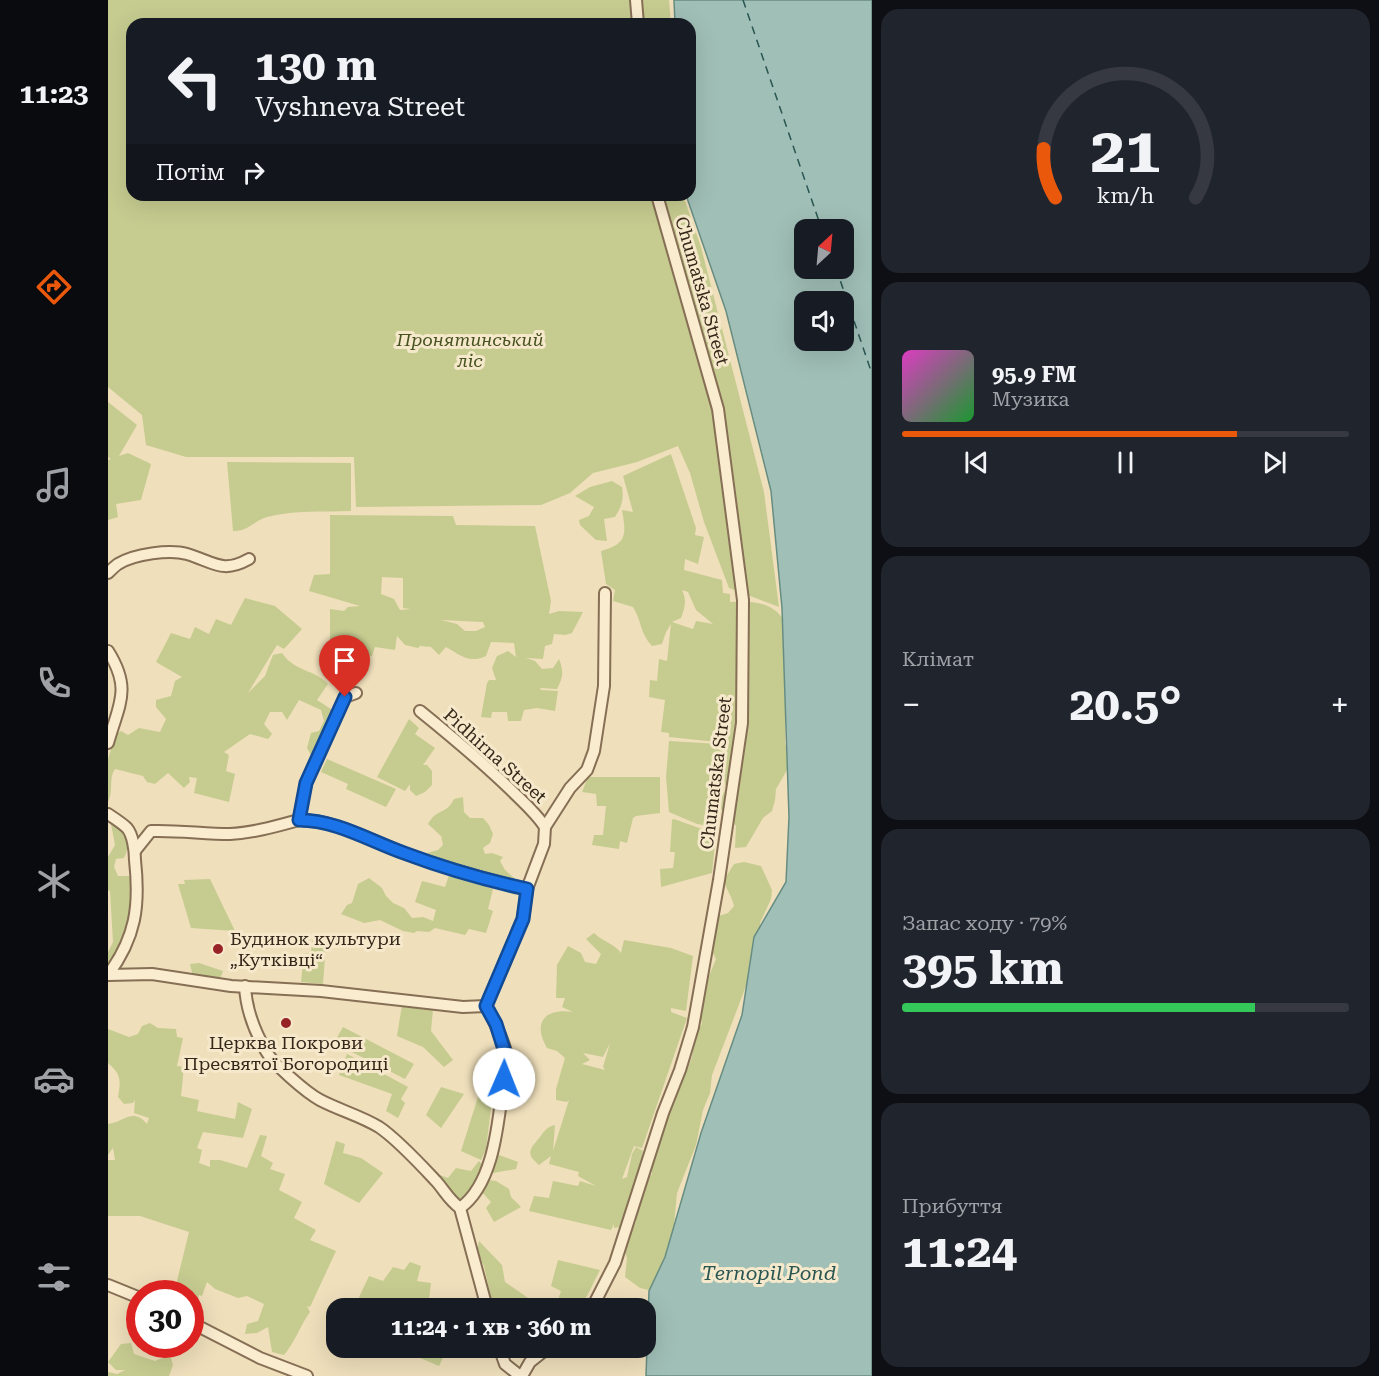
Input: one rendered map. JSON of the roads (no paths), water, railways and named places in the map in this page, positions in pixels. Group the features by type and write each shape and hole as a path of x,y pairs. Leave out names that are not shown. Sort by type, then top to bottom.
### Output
{"street":[{"path":"636,0 638,18"},
{"name":"Chumatska Street","path":"597,1298 615,1263 693,1027 719,880 742,723 743,600 718,409 659,201"},
{"path":"108,573 118,564 135,556 160,552 184,553 226,567 235,567 249,559"},
{"name":"Pidhirna Street","path":"486,1006 523,919 527,889 544,844 545,827 570,788 587,770 594,751 604,686 605,593"},
{"path":"108,651 119,672 123,690 108,743"},
{"path":"299,820 306,783 345,697 356,693"},
{"name":"Pidhirna Street","path":"420,711 453,737 502,782 538,817 545,827"},
{"path":"108,814 128,829 135,851 138,884 136,917 130,938 108,975"},
{"path":"135,851 151,831 175,830 233,834 299,820 315,820 445,868 527,889"},
{"path":"108,975 152,974 231,986 321,991 463,1007 486,1006 496,1024 508,1062 497,1137 484,1175 469,1201 460,1208"},
{"path":"245,986 246,998 267,1053 296,1082 319,1100 379,1128 424,1169 438,1183 449,1200 460,1208 484,1298"},
{"path":"108,1285 126,1292"},
{"path":"204,1329 260,1358 307,1376"},
{"path":"503,1358 505,1364 521,1376 535,1358"}],"water":[{"name":"Ternopil Pond","path":"674,0 872,0 872,1376 646,1376 647,1358 656,1358 656,1298 649,1298 649,1291 665,1257 701,1133 742,1015 754,937 786,882 789,817 782,608 771,491 726,311 688,201 696,201 696,18 675,18"}],"place":[{"name":"Будинок культури „Кутківці“","path":"218,949"},
{"name":"Церква Покрови Пресвятої Богородиці","path":"286,1023"}],"park label":[{"name":"Пронятинський ліс","path":"470,350"}]}
